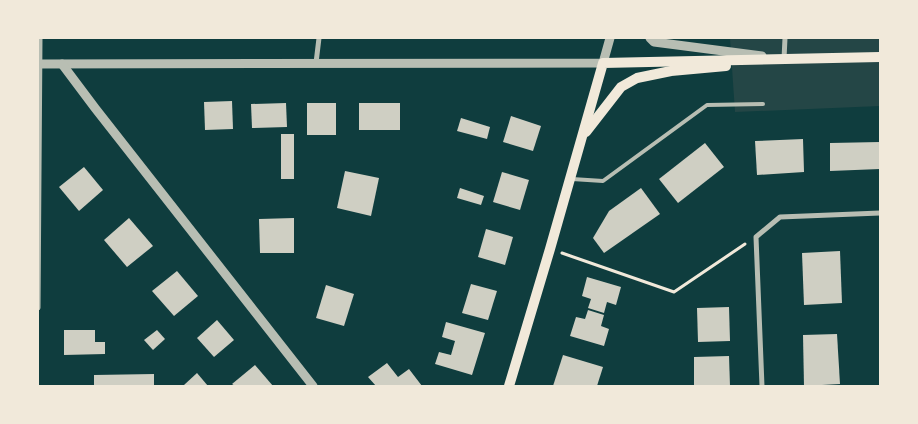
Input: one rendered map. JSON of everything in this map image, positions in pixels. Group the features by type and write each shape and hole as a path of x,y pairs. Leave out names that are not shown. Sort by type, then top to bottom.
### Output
{"main road":[{"path":"510,386 602,63 880,57"},
{"path":"582,137 621,87 637,78 671,71 784,59"}],"street":[{"path":"38,308 40,38"},
{"path":"316,63 319,38"},
{"path":"39,64 602,63 610,38"},
{"path":"650,38 654,42 784,59 785,38"},
{"path":"62,64 314,386"},
{"path":"762,386 756,237 780,216 880,213"}],"lane":[{"path":"570,178 603,181 707,105 763,104"}],"path":[{"path":"550,249 674,292 756,237"}],"shaded area":[{"path":"730,38 880,38 880,106 735,112"}],"building":[{"path":"232,101 233,129 205,130 204,102"},
{"path":"286,103 287,127 252,128 251,104"},
{"path":"307,103 336,103 336,135 307,135"},
{"path":"359,103 400,103 400,130 359,130"},
{"path":"511,116 541,126 533,151 503,142"},
{"path":"461,118 490,127 487,139 457,131"},
{"path":"281,134 294,134 294,179 281,179"},
{"path":"803,139 804,172 757,175 755,141"},
{"path":"880,142 880,169 830,171 830,143"},
{"path":"705,143 724,167 678,203 659,179"},
{"path":"84,167 103,190 79,211 59,187"},
{"path":"345,171 379,178 371,216 337,208"},
{"path":"502,172 529,180 520,210 493,202"},
{"path":"460,188 484,196 481,205 457,198"},
{"path":"641,188 660,214 604,253 593,238 609,211"},
{"path":"129,218 153,246 127,267 104,240"},
{"path":"294,218 294,253 260,253 259,219"},
{"path":"486,229 513,237 505,265 478,257"},
{"path":"840,251 842,303 804,305 802,253"},
{"path":"177,271 198,296 174,316 152,291"},
{"path":"587,277 621,287 616,305 607,302 604,313 588,308 591,299 582,296"},
{"path":"471,284 497,291 488,320 462,313"},
{"path":"326,285 354,294 344,326 316,318"},
{"path":"729,307 730,341 698,342 697,308"},
{"path":"588,310 604,315 601,326 609,329 604,346 570,336 576,317 585,319"},
{"path":"217,320 234,340 214,357 197,338"},
{"path":"446,322 485,333 472,375 435,364 439,352 451,355 455,341 442,337"},
{"path":"64,330 95,330 95,342 105,342 105,354 64,355"},
{"path":"157,330 165,339 153,350 144,340"},
{"path":"837,334 840,384 804,386 803,335"},
{"path":"563,355 603,367 597,386 553,386"},
{"path":"729,356 730,386 694,386 694,357"},
{"path":"387,363 398,377 409,369 422,386 376,386 368,377"},
{"path":"255,365 273,386 235,386 232,384"},
{"path":"197,373 208,386 184,385"},
{"path":"154,374 154,386 94,386 94,375"}]}
